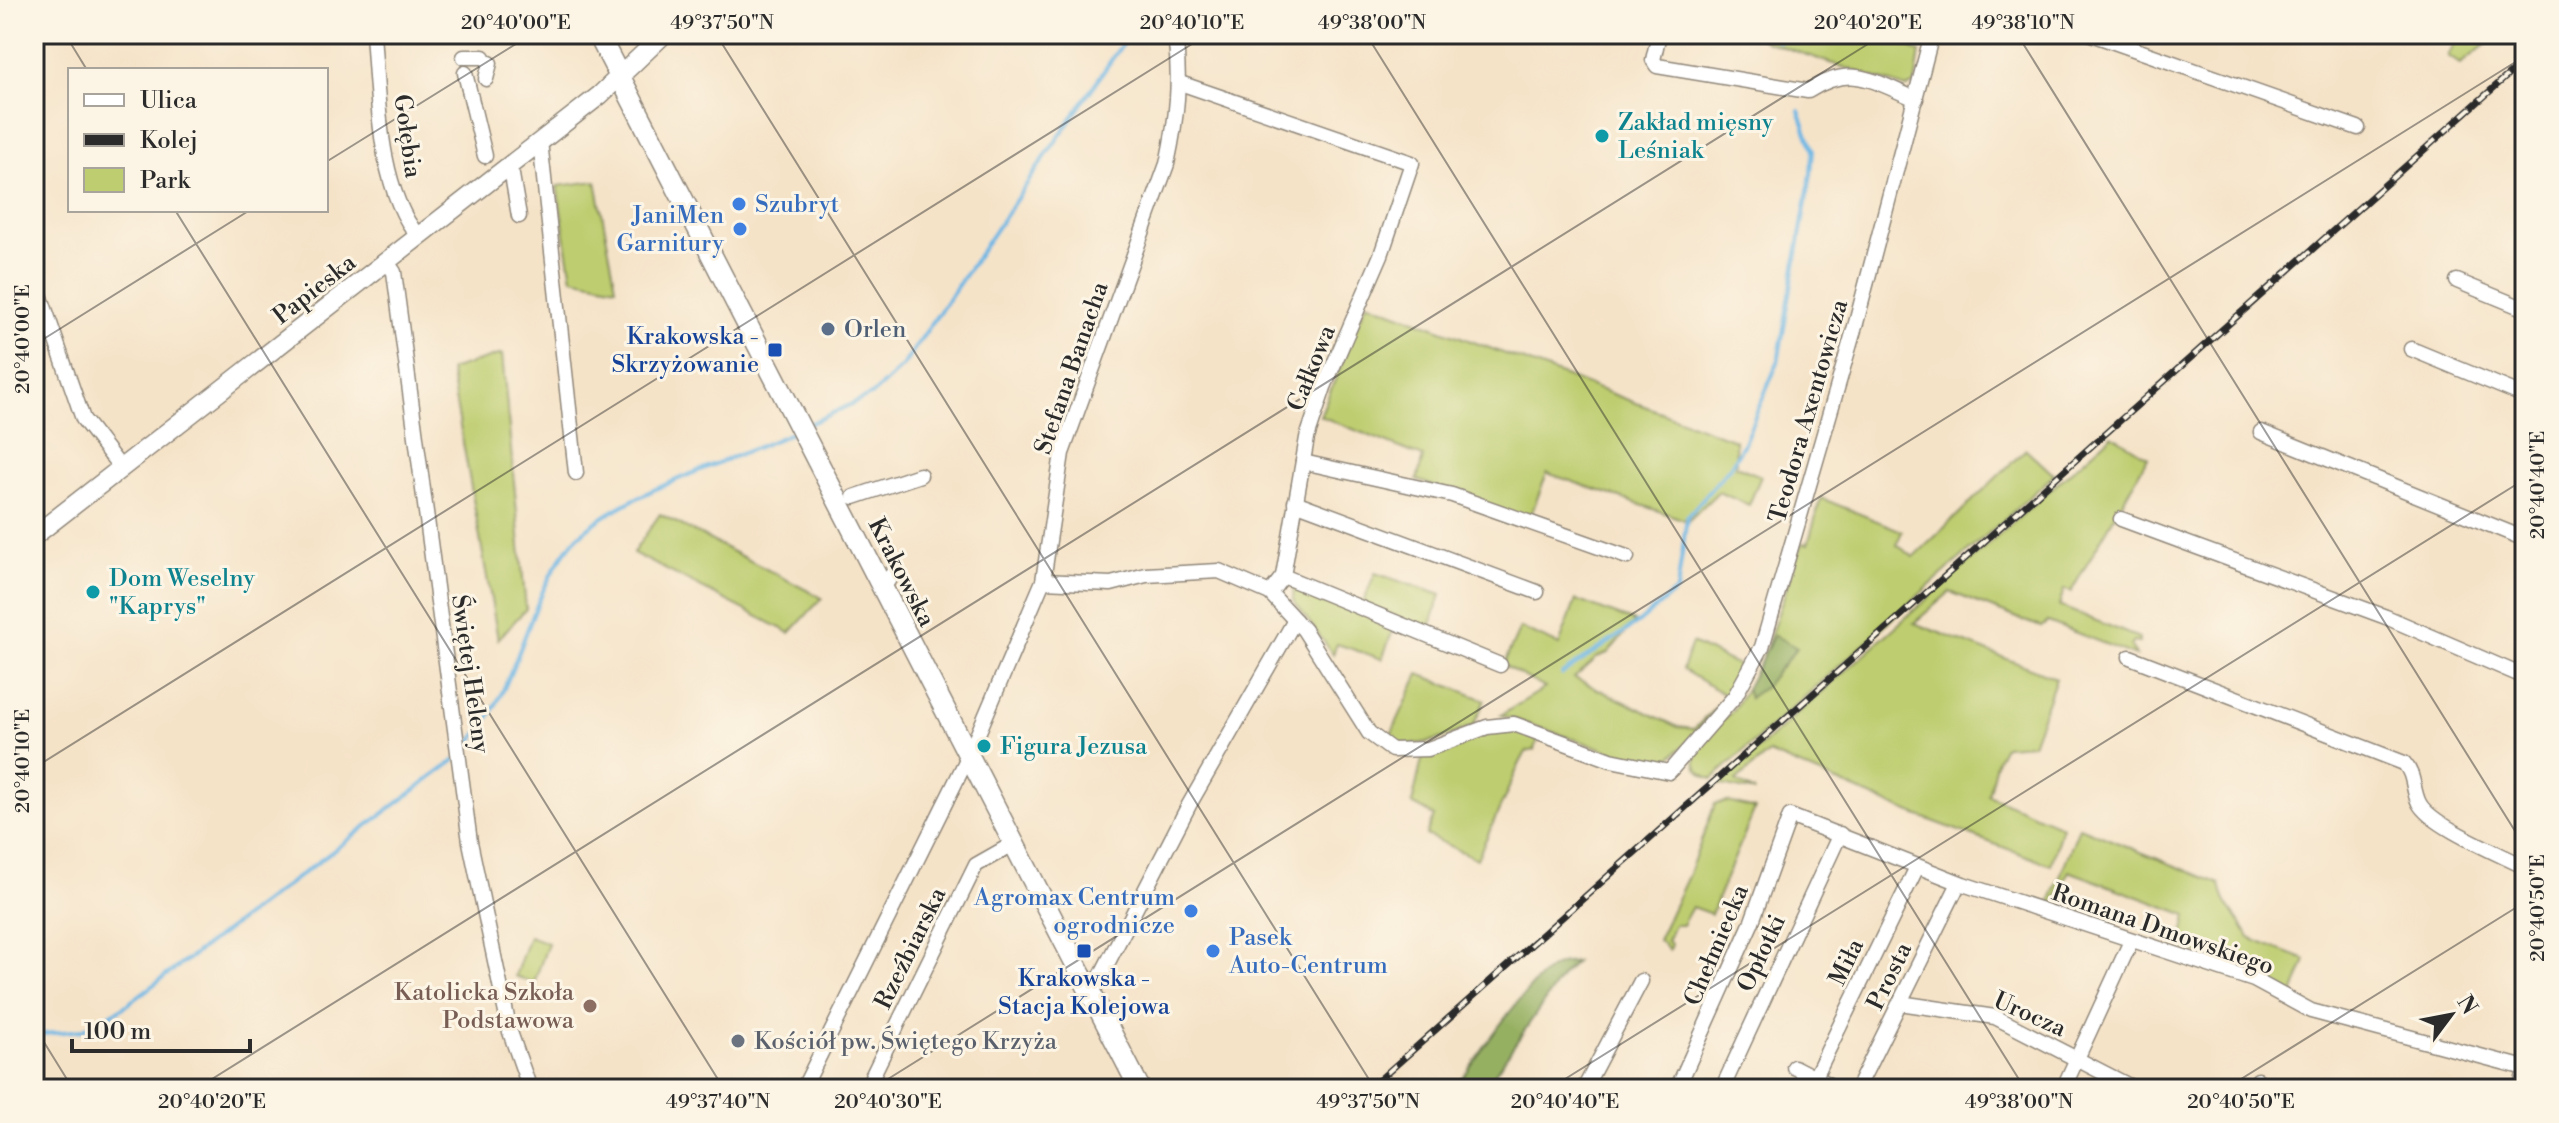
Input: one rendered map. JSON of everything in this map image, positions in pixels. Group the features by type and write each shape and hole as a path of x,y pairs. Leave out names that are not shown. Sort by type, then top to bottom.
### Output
{"main road":[{"name":"Krakowska","path":"598,34 797,427 1140,1089"}],"street":[{"name":"Gołębia","path":"373,34 393,188 401,214 419,237"},
{"name":"Papieska","path":"34,536 540,141 621,76 664,34"},
{"name":"Stefana Banacha","path":"803,1089 968,757 1043,581 1062,453 1167,164 1178,116 1180,83 1175,34"},
{"path":"1659,34 1653,60 1657,66 1808,91 1829,77 1844,75 1863,78 1916,99"},
{"name":"Teodora Axentowicza","path":"1295,620 1320,652 1369,733 1392,750 1428,749 1487,727 1514,724 1611,760 1669,772 1735,696 1762,647 1812,481 1932,34"},
{"path":"2091,34 2358,128"},
{"path":"464,57 486,60 486,79"},
{"path":"465,73 485,156"},
{"name":"Całkowa","path":"1180,83 1412,163 1381,255 1324,387 1303,462 1283,576 1270,593"},
{"path":"540,141 576,473"},
{"path":"512,175 519,216"},
{"name":"Świętej Heleny","path":"387,262 394,272 470,842 510,1032 530,1089"},
{"path":"34,277 83,419 121,468"},
{"path":"2457,281 2525,309"},
{"path":"2411,349 2525,396"},
{"path":"2261,432 2525,539"},
{"path":"1303,462 1452,495 1627,557"},
{"path":"854,497 920,475"},
{"path":"1295,502 1537,592"},
{"path":"2121,519 2386,617 2525,677"},
{"path":"1043,581 1111,584 1146,575 1219,571 1270,593 1295,620 1189,805 1091,995"},
{"path":"1283,576 1500,665"},
{"path":"2130,657 2404,763 2411,770 2419,803 2433,818 2525,867"},
{"name":"Romana Dmowskiego","path":"1790,816 1959,883 2254,980 2311,1011 2525,1070"},
{"name":"Chełmiecka","path":"1677,1089 1751,924 1790,816"},
{"name":"Opłotki","path":"1722,1089 1840,834"},
{"name":"Rzeźbiarska","path":"866,1089 976,865 1013,844"},
{"name":"Miła","path":"1815,1077 1917,867"},
{"name":"Prosta","path":"1857,1089 1959,883"},
{"path":"2063,1089 2131,941"},
{"path":"1584,1089 1641,981"},
{"name":"Urocza","path":"1900,1003 1995,1017 2135,1089"},
{"path":"1794,1067 1835,1089"},
{"path":"2520,1089 2525,1070"}],"green space":[{"path":"1757,34 1876,34 1920,52 1915,84 1906,88 1765,41"},
{"path":"2459,34 2500,34 2460,64 2448,56"},
{"path":"596,181 616,287 572,278 557,186"},
{"path":"1367,302 1735,440 1736,466 1761,476 1749,505 1718,492 1688,521 1547,473 1529,520 1417,480 1423,457 1320,416"},
{"path":"502,354 526,609 498,639 450,370"},
{"path":"2112,435 2148,457 2071,592 2064,589 2059,606 2139,638 2139,643 2134,642 2131,646 2136,656 2048,622 2041,627 1950,592 1914,623 2056,678 2032,744 2004,746 1997,759 1988,795 2062,826 2051,865 1911,813 1769,753 1736,781 1755,792 1718,784"},
{"path":"2026,449 2054,475 1712,779 1700,772 1696,755 1701,745 1732,711 1746,689 1749,698 1767,655 1764,654 1802,543 1808,544 1821,498 1902,531 1897,545 1914,557"},
{"path":"660,514 822,598 790,633 633,553"},
{"path":"1375,573 1441,595 1429,630 1363,603"},
{"path":"1294,586 1395,625 1382,659 1337,644 1333,654 1293,600"},
{"path":"1576,600 1635,622 1608,653 1598,657 1574,678 1678,727 1694,729 1722,701 1683,747 1666,760 1650,761 1622,755 1501,715 1545,688 1503,665 1520,628 1559,645"},
{"path":"1774,635 1797,648 1764,687 1749,698 1746,689"},
{"path":"1692,643 1746,669 1728,697 1682,669"},
{"path":"1419,674 1485,700 1473,726 1421,743 1388,741"},
{"path":"1499,728 1539,734 1535,750 1526,752 1520,763 1477,859 1426,835 1434,816 1412,804 1423,755"},
{"path":"1728,802 1755,809 1711,914 1692,907 1682,925 1674,925 1667,941 1671,944 1669,950 1658,940 1688,876 1715,804"},
{"path":"2079,827 2220,884 2228,906 2249,938 2306,960 2293,995 2252,973 2181,947 2187,915 2069,871 2053,906 2050,902"},
{"path":"529,936 548,943 534,983 515,976"},
{"path":"1575,962 1562,976 1484,1089 1455,1089 1503,1021 1533,985 1557,965"}],"waterway":[{"path":"807,425 873,394 902,367 1129,34"},
{"path":"1773,34 1778,41"},
{"path":"1562,674 1639,622 1677,590 1687,517 1730,467 1743,445 1778,362 1811,174 1813,150 1799,111"},
{"path":"464,750 499,699 543,590 573,542 592,525 645,494 795,431"},
{"path":"34,1035 82,1030 121,1009 455,760"}],"railway":[{"path":"1369,1089 2525,60"}],"place":[{"name":"Zakład mięsny Leśniak","path":"1602,136"},
{"name":"Szubryt","path":"739,204"},
{"name":"JaniMen Garnitury","path":"740,229"},
{"name":"Orlen","path":"828,329"},
{"name":"Krakowska - Skrzyżowanie","path":"775,350"},
{"name":"Dom Weselny \"Kaprys\"","path":"93,592"},
{"name":"Figura Jezusa","path":"984,746"},
{"name":"Agromax Centrum ogrodnicze","path":"1191,911"},
{"name":"Krakowska - Stacja Kolejowa","path":"1084,951"},
{"name":"Pasek Auto-Centrum","path":"1213,951"},
{"name":"Katolicka Szkoła Podstawowa","path":"590,1006"},
{"name":"Kościół pw. Świętego Krzyża","path":"738,1041"}]}
